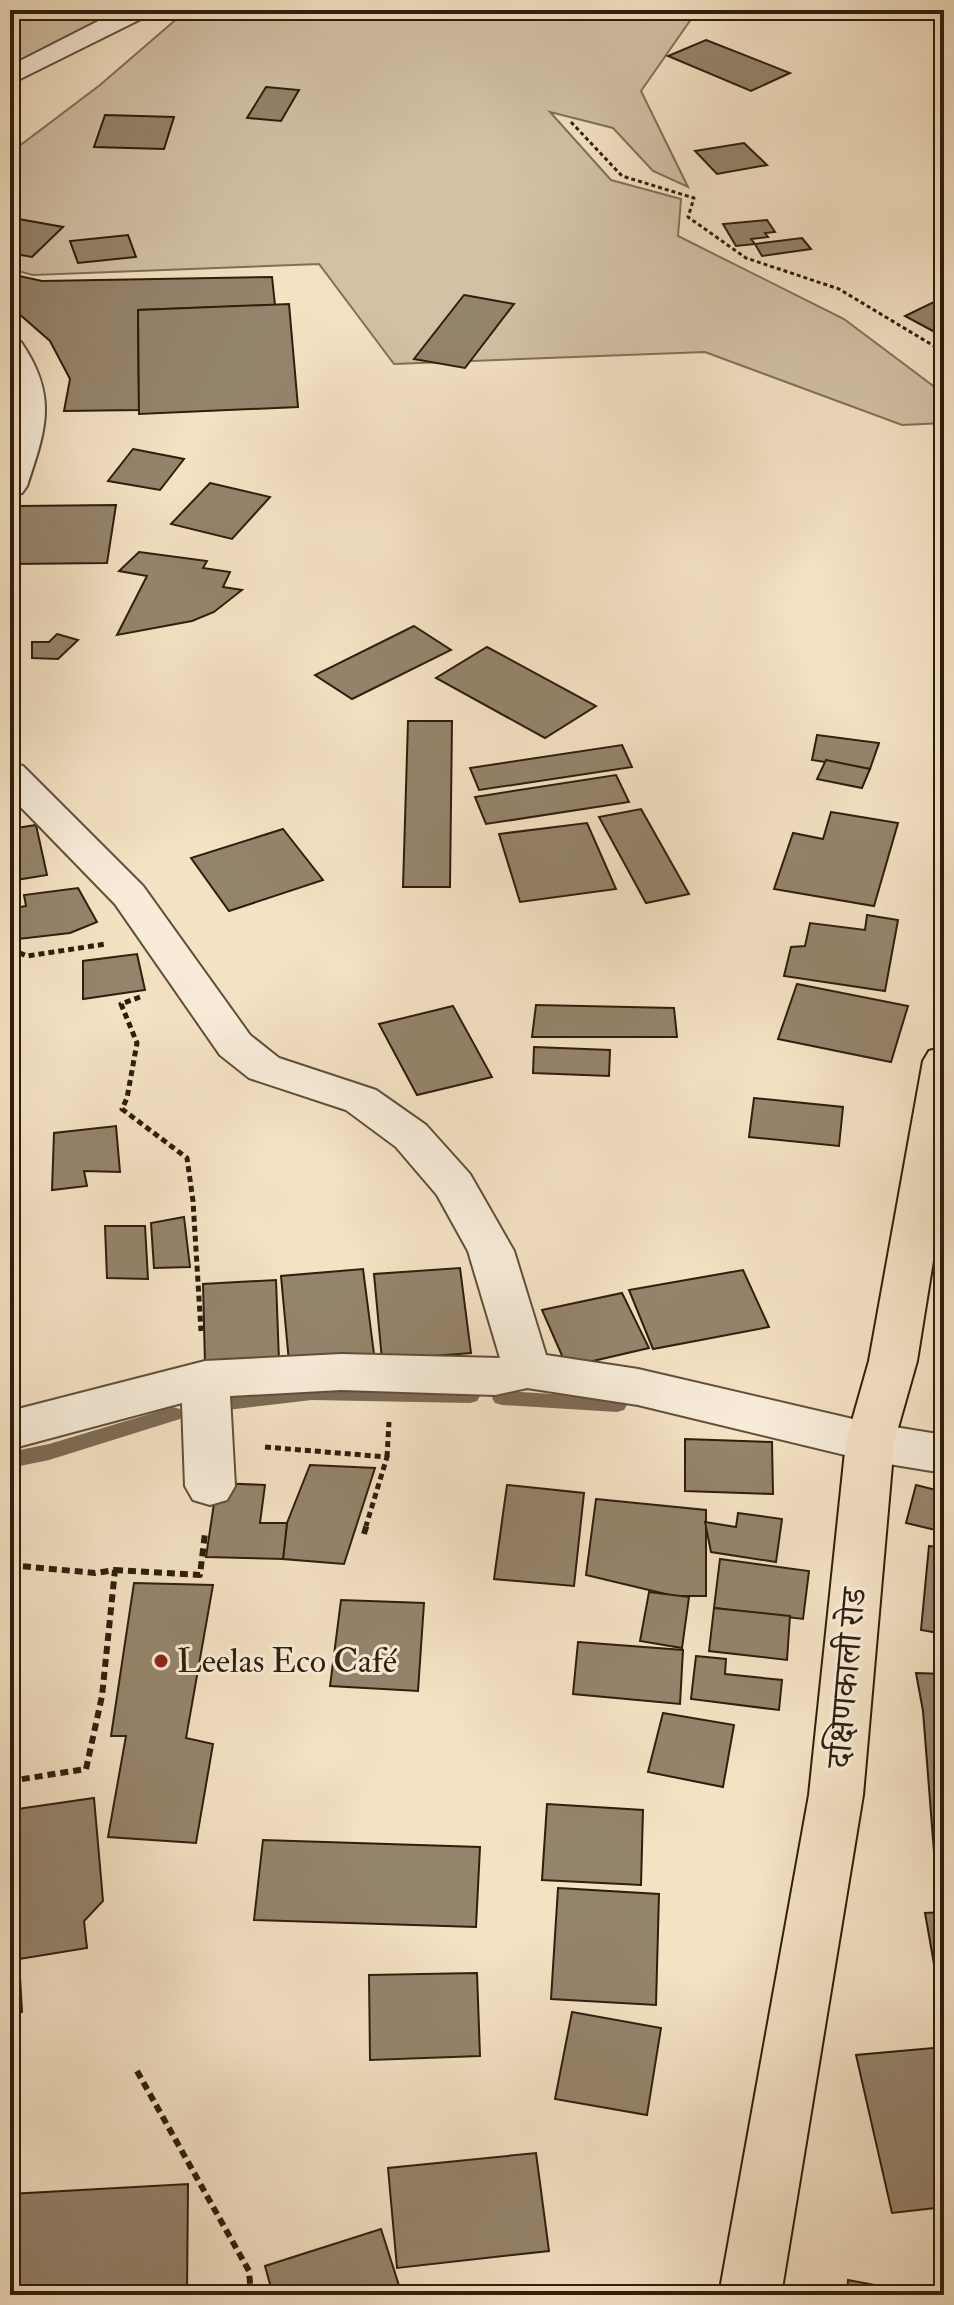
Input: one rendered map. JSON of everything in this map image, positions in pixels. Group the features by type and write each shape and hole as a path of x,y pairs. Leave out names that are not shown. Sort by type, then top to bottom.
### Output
{"main road":[{"name":"दक्षिणकाली रोड","path":"750,2295 836,1795 870,1442 893,1361 944,1061"}],"street":[{"path":"10,76 140,10"},
{"path":"10,349 24,368 33,417 10,486"},
{"path":"10,774 129,895 235,1045 264,1068 361,1100 411,1136 454,1185 491,1251 527,1370"},
{"path":"10,1430 205,1379 341,1372 495,1377 527,1370 638,1387 870,1442 944,1454"},
{"path":"205,1379 209,1464"}],"path":[{"path":"571,122 622,176 694,198 688,217 746,258 839,289 944,352"},
{"path":"10,949 27,956 159,939"},
{"path":"159,939 148,959 149,985 146,994 121,1004 137,1043 127,1098 122,1109 187,1158 193,1201 205,1379"},
{"path":"10,1565 95,1573 115,1570 200,1575 209,1464 387,1457 364,1534"},
{"path":"10,1781 86,1769 94,1741 103,1681 115,1570"},
{"path":"137,2071 249,2271 251,2295"}],"shaded area":[{"path":"28,10 127,10 10,69 10,16"},
{"path":"187,10 769,10 772,13 694,15 641,91 688,187 653,171 613,128 550,112 611,180 681,199 678,236 844,319 944,394 944,423 902,425 705,352 394,364 319,264 33,275 10,269 10,153 100,85"}],"building":[{"path":"706,40 790,73 751,91 668,56"},
{"path":"266,87 299,90 281,121 247,118"},
{"path":"105,115 174,117 164,149 94,147"},
{"path":"744,143 767,165 717,174 695,151"},
{"path":"13,218 63,227 32,257 10,253 10,221"},
{"path":"767,220 775,232 765,233 768,237 751,239 755,244 736,246 723,224"},
{"path":"128,235 136,257 78,263 70,241"},
{"path":"802,238 811,249 762,256 755,244"},
{"path":"10,274 42,281 272,277 275,305 138,310 139,410 64,411 70,379 50,341 10,306"},
{"path":"464,295 514,304 465,368 414,359"},
{"path":"944,297 944,337 905,316"},
{"path":"289,304 298,407 139,414 138,310"},
{"path":"133,449 184,459 160,490 108,481"},
{"path":"210,483 270,497 232,539 171,524"},
{"path":"116,505 107,563 10,564 19,506"},
{"path":"139,552 207,561 203,568 230,572 223,587 242,590 214,612 192,621 117,635 147,576 119,571"},
{"path":"414,626 451,650 352,699 315,675"},
{"path":"57,634 78,640 58,659 32,658 32,642 49,642"},
{"path":"487,647 596,706 545,738 436,678"},
{"path":"408,721 452,721 450,887 403,887"},
{"path":"817,735 879,743 870,769 812,760"},
{"path":"622,745 632,767 479,790 470,768"},
{"path":"826,760 870,769 862,788 817,779"},
{"path":"616,775 629,802 486,824 475,797"},
{"path":"641,809 689,894 646,903 599,817"},
{"path":"831,812 898,823 874,906 774,889 793,833 823,839"},
{"path":"587,823 616,889 520,902 499,834"},
{"path":"36,825 47,875 10,881 10,829"},
{"path":"283,829 323,880 229,911 191,858"},
{"path":"78,888 97,922 70,933 10,940 10,909 26,906 24,895"},
{"path":"867,915 898,920 885,991 784,976 791,947 805,946 810,923 865,930"},
{"path":"137,954 145,990 83,999 83,961"},
{"path":"797,984 908,1006 891,1062 778,1039"},
{"path":"536,1005 674,1008 677,1037 532,1037"},
{"path":"453,1006 492,1077 417,1095 379,1024"},
{"path":"534,1047 610,1050 609,1076 533,1073"},
{"path":"754,1098 843,1107 839,1146 749,1137"},
{"path":"116,1126 120,1172 84,1171 87,1186 52,1190 54,1133"},
{"path":"184,1217 190,1267 154,1268 151,1223"},
{"path":"105,1226 145,1226 148,1279 107,1278"},
{"path":"460,1268 471,1353 382,1360 374,1274"},
{"path":"363,1269 374,1354 289,1362 281,1276"},
{"path":"743,1270 769,1327 653,1349 629,1290"},
{"path":"276,1280 279,1361 205,1365 203,1284"},
{"path":"622,1293 649,1348 567,1367 542,1310"},
{"path":"685,1439 772,1442 773,1494 685,1491"},
{"path":"310,1465 375,1468 344,1564 283,1559 287,1523"},
{"path":"217,1483 265,1485 260,1523 287,1523 283,1559 206,1557"},
{"path":"507,1485 584,1493 574,1586 494,1579"},
{"path":"916,1485 944,1492 944,1532 906,1523"},
{"path":"596,1499 706,1510 706,1596 674,1596 586,1575"},
{"path":"738,1513 782,1519 776,1562 711,1552 705,1522 736,1527"},
{"path":"929,1546 944,1548 944,1634 921,1630"},
{"path":"720,1559 809,1571 803,1619 714,1608"},
{"name":"Leelas Eco Café","path":"134,1583 213,1585 186,1738 213,1744 196,1843 108,1837 126,1736 111,1736"},
{"path":"649,1592 689,1597 682,1648 640,1641"},
{"path":"341,1600 424,1603 418,1691 330,1686"},
{"path":"714,1608 790,1616 787,1660 709,1651"},
{"path":"578,1642 683,1650 680,1704 573,1694"},
{"path":"696,1656 726,1659 725,1674 782,1680 779,1710 691,1699"},
{"path":"916,1673 944,1674 944,1852 934,1852 923,1711"},
{"path":"663,1713 734,1725 723,1787 648,1772"},
{"path":"94,1798 103,1901 84,1921 87,1948 19,1959 22,2012 10,2014 10,1810"},
{"path":"547,1804 643,1810 641,1885 542,1880"},
{"path":"263,1840 480,1847 476,1927 254,1920"},
{"path":"558,1888 659,1894 656,2005 551,1999"},
{"path":"944,1912 944,1997 940,1998 925,1913"},
{"path":"477,1973 480,2056 370,2060 369,1975"},
{"path":"572,2012 661,2028 647,2115 555,2099"},
{"path":"944,2047 944,2207 892,2213 856,2055"},
{"path":"536,2153 549,2251 397,2268 388,2168"},
{"path":"188,2184 187,2294 213,2292 213,2295 10,2295 10,2194"},
{"path":"381,2229 402,2295 273,2295 265,2266"},
{"path":"848,2280 928,2295 847,2295"}],"waterway":[{"path":"219,1404 312,1393 470,1396"},
{"path":"502,1398 617,1405"},
{"path":"10,1460 49,1452 173,1414"}],"place":[{"name":"Leelas Eco Café","path":"161,1661"}]}
